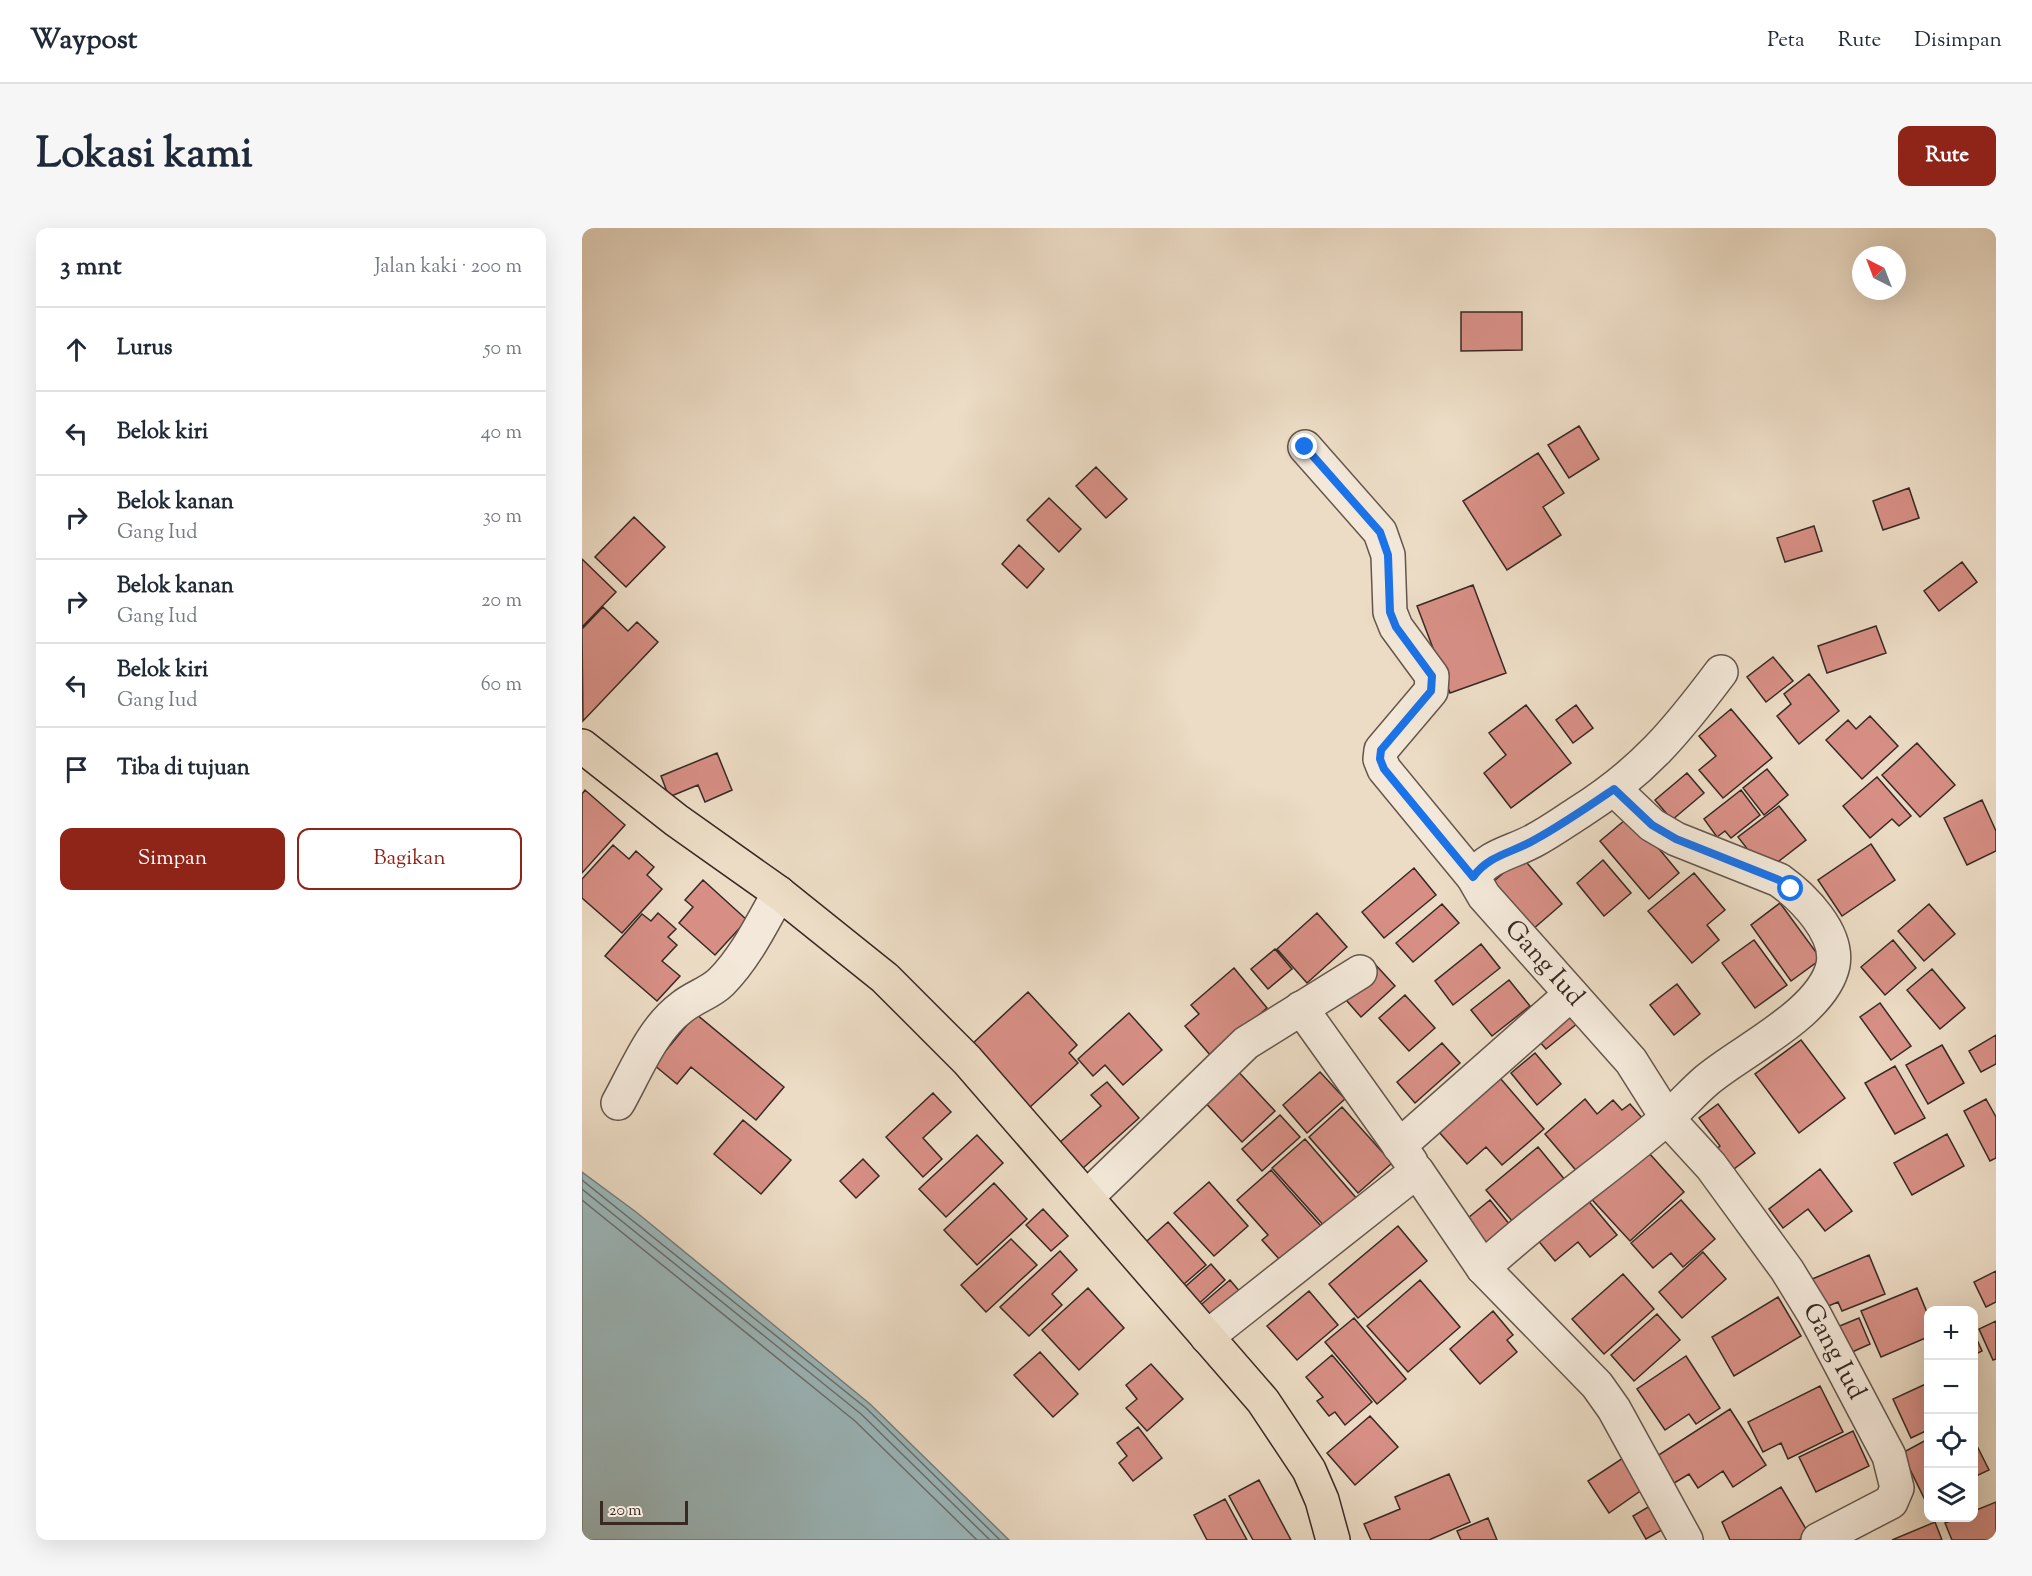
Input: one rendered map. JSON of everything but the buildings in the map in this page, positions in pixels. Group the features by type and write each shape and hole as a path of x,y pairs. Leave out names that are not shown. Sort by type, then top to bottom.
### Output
{"highway":[{"path":"582,746 676,820 779,892 885,978 967,1060 1088,1196 1263,1401 1296,1448 1322,1500 1333,1540"}],"street":[{"name":"Gang Iud","path":"1305,447 1380,532 1388,555 1390,612 1396,627 1432,676 1431,691 1381,750 1380,759 1384,769 1473,877 1484,896 1631,1061 1667,1118 1711,1166 1793,1279 1889,1456 1897,1488 1891,1502 1818,1540"},
{"path":"1473,877 1482,865 1494,856 1534,841 1614,789 1650,759 1683,724 1721,672"},
{"path":"1483,1268 1532,1225 1667,1118 1708,1079 1774,1034 1820,992 1834,963 1832,946 1819,920 1807,902 1791,889 1779,880 1676,839 1652,825 1614,789"},
{"path":"618,1103 643,1057 664,1026 683,1006 721,983 745,953 779,892"},
{"path":"1088,1196 1246,1043 1360,972"},
{"path":"1207,1336 1408,1158 1571,994"},
{"path":"1301,1008 1483,1268 1597,1385 1614,1409 1686,1540"}],"water":[{"path":"582,1172 636,1212 870,1404 1009,1540 582,1540"}],"route":[{"path":"1305,447 1380,532 1388,555 1390,612 1396,627 1432,676 1431,691 1381,750 1380,759 1384,769 1473,877 1482,865 1494,856 1534,841 1614,789 1652,825 1676,839 1779,880 1791,889"}]}
